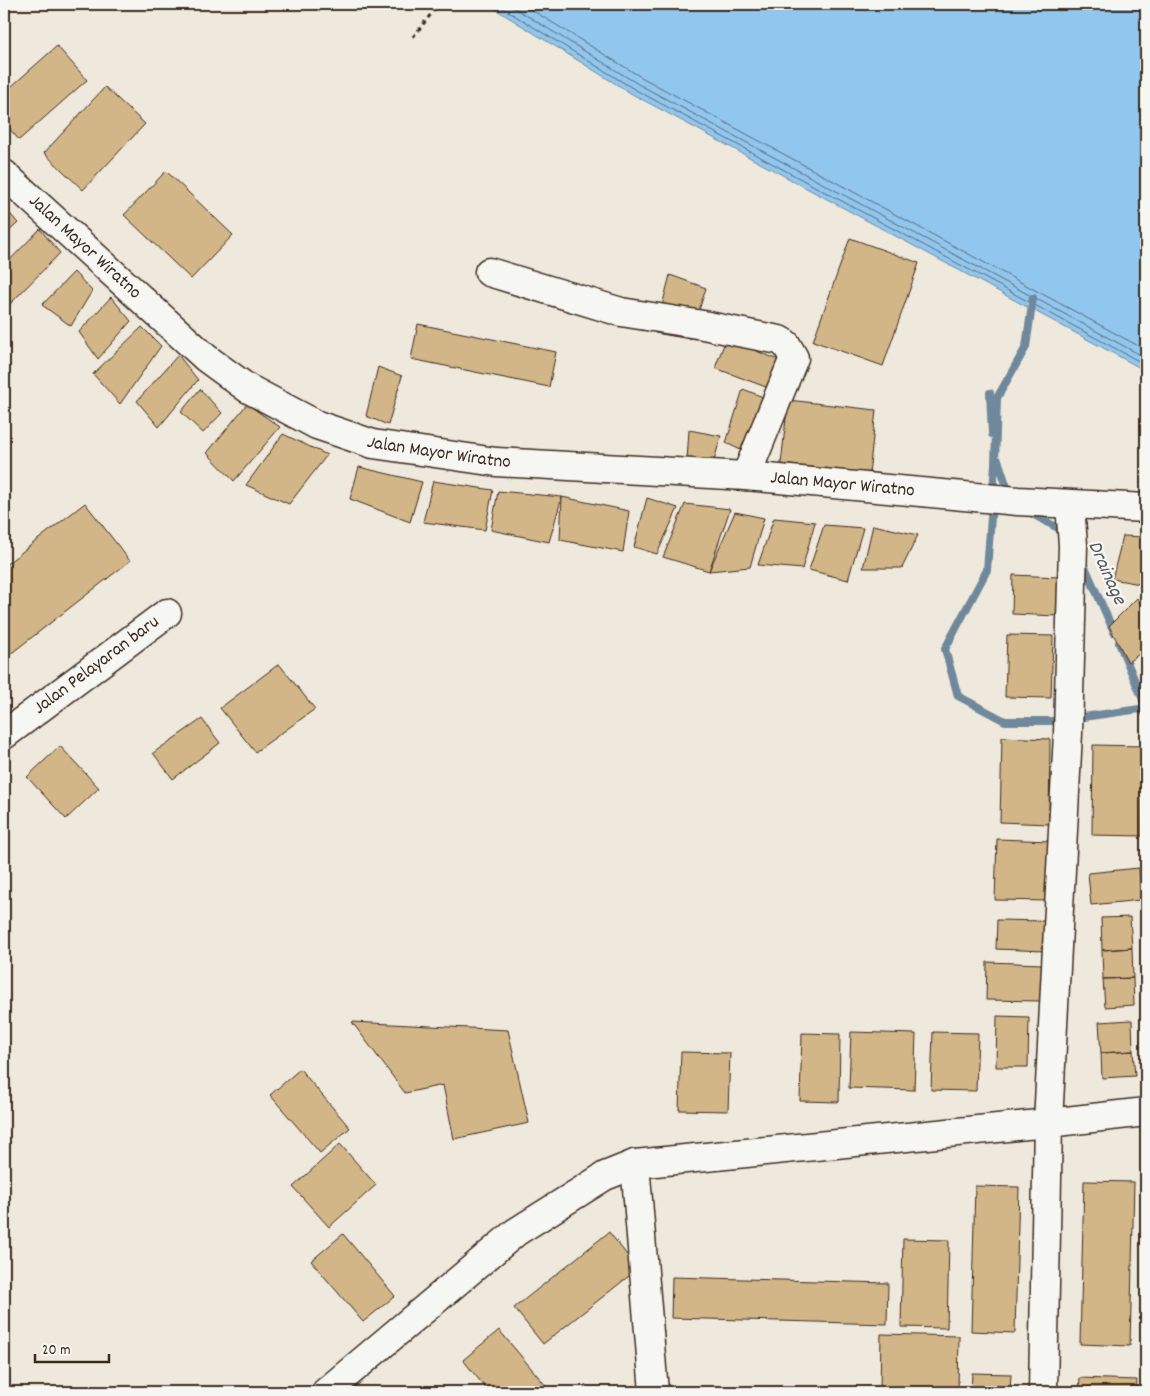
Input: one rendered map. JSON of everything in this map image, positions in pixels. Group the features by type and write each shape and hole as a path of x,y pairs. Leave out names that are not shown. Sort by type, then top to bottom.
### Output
{"street":[{"name":"Jalan Mayor Wiratno","path":"4,174 206,358 247,388 317,425 373,444 496,462 746,476 967,497 1070,505 1146,508"},
{"path":"489,272 622,312 780,340 786,344 794,358 746,476"},
{"path":"1043,1392 1048,1124 1068,733 1073,545 1070,505"},
{"name":"Jalan Pelayaran baru","path":"4,735 167,613"},
{"path":"326,1392 516,1232 605,1176 636,1164 1048,1124 1146,1112"},
{"path":"636,1164 654,1392"}],"path":[{"path":"413,37 439,4"}],"water":[{"path":"487,4 1146,4 1146,371 632,94"}],"building":[{"path":"57,46 87,80 19,140 4,122 4,93"},
{"path":"105,87 145,124 83,190 44,153"},
{"path":"166,171 233,235 191,279 124,215"},
{"path":"4,207 18,223 4,236"},
{"path":"40,229 60,253 9,305 4,301 4,266"},
{"path":"850,238 919,263 883,366 813,341"},
{"path":"74,272 92,291 71,326 42,305"},
{"path":"670,275 706,288 690,339 655,333"},
{"path":"111,297 131,321 98,359 79,332"},
{"path":"418,324 556,352 549,387 411,359"},
{"path":"142,327 161,346 120,404 93,374"},
{"path":"726,339 784,362 774,390 715,368"},
{"path":"178,355 198,380 159,427 137,401"},
{"path":"378,367 402,376 388,425 366,416"},
{"path":"200,389 222,413 203,433 181,412"},
{"path":"743,389 768,399 747,453 726,443"},
{"path":"788,400 876,410 869,474 781,464"},
{"path":"247,404 280,427 234,481 207,453"},
{"path":"689,430 721,436 713,464 687,460"},
{"path":"283,434 327,455 289,504 246,485"},
{"path":"359,467 422,482 410,522 350,499"},
{"path":"433,481 493,490 485,530 423,522"},
{"path":"498,491 562,497 549,542 491,530"},
{"path":"562,497 629,511 623,552 560,540"},
{"path":"647,498 678,508 657,554 634,547"},
{"path":"85,503 130,561 4,659 4,566"},
{"path":"685,504 730,509 709,571 663,557"},
{"path":"735,512 764,518 750,567 709,571"},
{"path":"774,518 815,522 802,569 758,565"},
{"path":"824,525 863,528 848,580 809,570"},
{"path":"873,525 918,535 902,568 863,568"},
{"path":"1123,536 1146,537 1146,585 1112,579"},
{"path":"1013,575 1059,577 1058,616 1012,614"},
{"path":"1137,598 1146,612 1146,649 1128,662 1109,626"},
{"path":"1007,635 1053,636 1051,698 1005,697"},
{"path":"279,664 315,709 255,752 220,708"},
{"path":"202,719 220,743 173,779 153,753"},
{"path":"1002,737 1050,739 1049,824 1000,822"},
{"path":"1093,745 1143,746 1142,836 1092,835"},
{"path":"60,746 99,788 66,819 27,777"},
{"path":"997,839 1050,841 1049,901 995,900"},
{"path":"1139,868 1141,900 1091,905 1088,873"},
{"path":"1130,917 1132,948 1102,950 1101,918"},
{"path":"997,920 1046,921 1045,951 996,949"},
{"path":"1132,948 1133,978 1103,979 1102,950"},
{"path":"987,962 1043,964 1042,1001 986,1000"},
{"path":"1133,978 1134,1005 1105,1007 1103,979"},
{"path":"997,1016 1029,1017 1028,1067 996,1067"},
{"path":"1132,1020 1133,1051 1101,1053 1099,1022"},
{"path":"352,1022 508,1030 529,1123 454,1139 443,1085 405,1093"},
{"path":"851,1032 916,1034 914,1090 849,1088"},
{"path":"933,1032 978,1033 976,1091 931,1090"},
{"path":"802,1033 840,1034 839,1102 800,1101"},
{"path":"1133,1051 1135,1076 1102,1078 1101,1053"},
{"path":"681,1052 730,1053 728,1111 679,1110"},
{"path":"300,1069 350,1128 320,1153 270,1095"},
{"path":"340,1144 376,1185 329,1227 293,1187"},
{"path":"1084,1181 1134,1182 1130,1346 1080,1344"},
{"path":"975,1186 1019,1187 1015,1333 971,1331"},
{"path":"609,1232 638,1269 543,1344 514,1308"},
{"path":"343,1234 395,1296 363,1322 311,1261"},
{"path":"903,1239 949,1240 947,1328 901,1327"},
{"path":"672,1277 888,1283 887,1324 671,1318"},
{"path":"499,1330 547,1387 541,1392 489,1392 463,1360"},
{"path":"881,1334 959,1336 958,1392 880,1392"},
{"path":"972,1373 1011,1374 1010,1392 971,1392"},
{"path":"1080,1378 1137,1380 1136,1392 1079,1392"},
{"path":"768,1387 791,1388 791,1392 768,1392"}],"waterway":[{"path":"1033,298 1026,347 997,398 995,464 987,570 945,649 958,696 1005,721 1055,721 1140,709 1146,714"},
{"name":"Drainage","path":"990,393 992,434"},
{"name":"Drainage","path":"998,460 1010,496"},
{"name":"Drainage","path":"1027,511 1065,532"},
{"name":"Drainage","path":"1082,560 1114,632"},
{"name":"Drainage","path":"1119,643 1146,707"}]}
